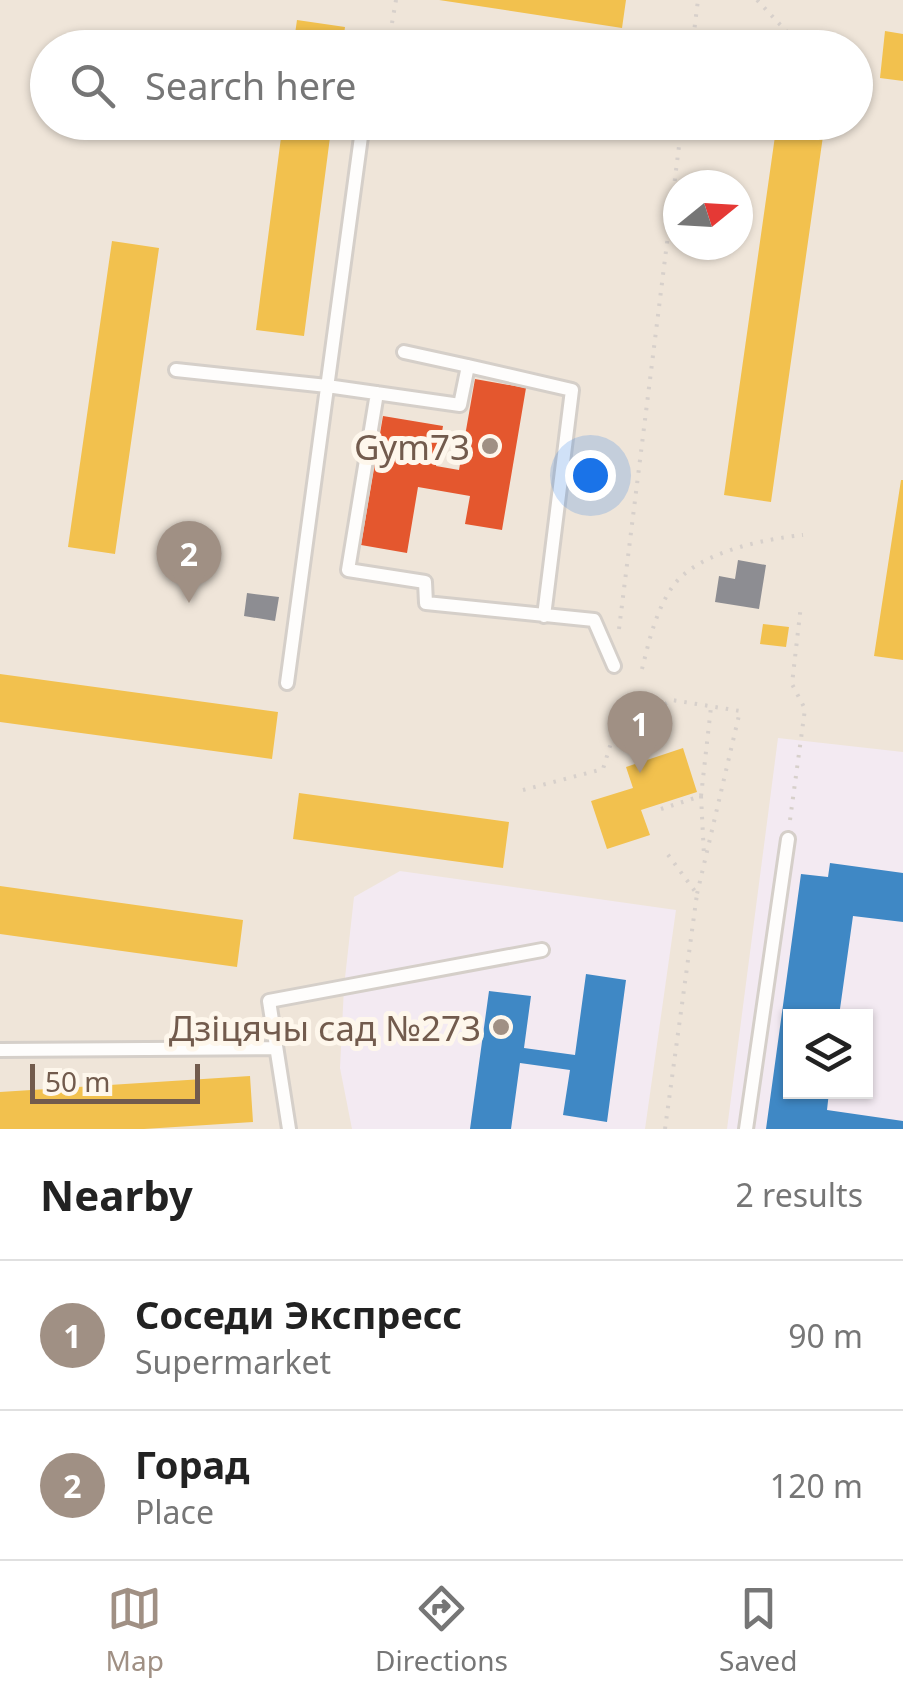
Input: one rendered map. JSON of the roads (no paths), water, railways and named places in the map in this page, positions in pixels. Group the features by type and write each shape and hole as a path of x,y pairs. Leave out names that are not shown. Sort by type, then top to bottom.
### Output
{"lane":[{"path":"287,683 361,140"},
{"path":"404,352 572,390 544,616"},
{"path":"176,370 460,405 468,366"},
{"path":"377,393 348,570 425,582 426,603 594,620 614,666"},
{"path":"746,1129 788,838"},
{"path":"289,1129 269,1001 542,950"},
{"path":"0,1050 276,1048"}],"place":[{"name":"Gym73","path":"490,446"},
{"name":"Горад","path":"189,603"},
{"name":"Соседи Экспресс","path":"640,773"},
{"name":"Дзіцячы сад №273","path":"501,1027"}]}
